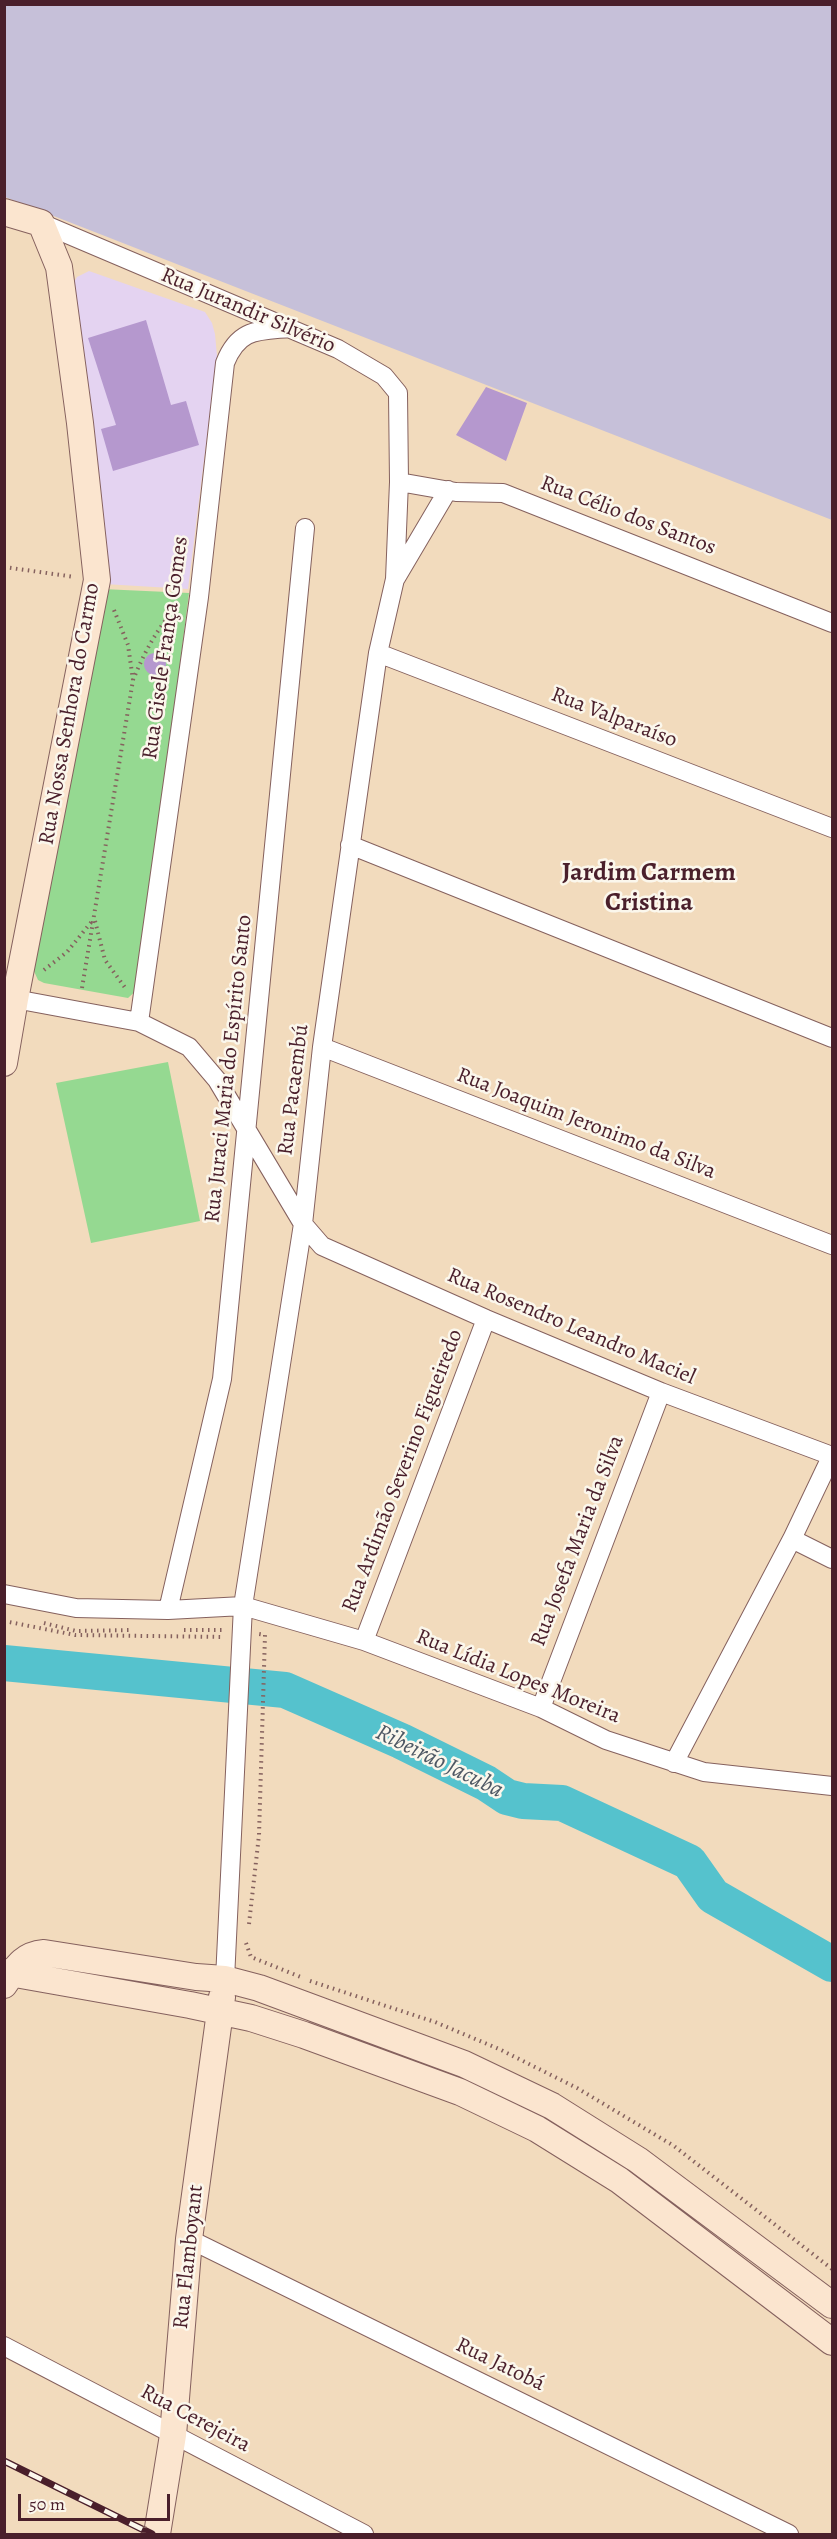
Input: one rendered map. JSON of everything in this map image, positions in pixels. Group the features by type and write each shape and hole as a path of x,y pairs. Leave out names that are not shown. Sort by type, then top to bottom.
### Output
{"main road":[{"name":"Rua Jurandir Silvério","path":"4,212 41,223"},
{"name":"Rua Nossa Senhora do Carmo","path":"6,1046 10,997 97,580 80,423 59,267 41,223"},
{"path":"7,1976 31,1954 44,1953 196,1977 225,1979 259,1988 464,2064 552,2106 638,2160 832,2305"},
{"path":"7,1976 251,2018 470,2096 537,2129 619,2180 832,2342"},
{"name":"Rua Flamboyant","path":"149,2525 164,2487 173,2435 189,2239 225,1979"}],"street":[{"name":"Rua Jurandir Silvério","path":"41,223 292,328 360,361 384,376 398,393 399,482"},
{"name":"Rua Gisele França Gomes","path":"139,1022 199,597 225,363 231,347 240,338 253,332 292,328"},
{"name":"Rua Célio dos Santos","path":"399,482 448,490 503,493 832,623"},
{"name":"Rua Pacaembú","path":"225,1979 243,1606 303,1224 322,1047 378,653 395,579 399,482"},
{"name":"Rua Pacaembú","path":"395,579 448,490"},
{"name":"Rua Juraci Maria do Espírito Santo","path":"168,1610 222,1379 305,528"},
{"name":"Rua Valparaíso","path":"378,653 832,828"},
{"path":"350,845 832,1038"},
{"name":"Rua Rosendro Leandro Maciel","path":"10,997 139,1022 189,1047 217,1080 303,1224 322,1246 486,1319 661,1392 832,1456"},
{"name":"Rua Joaquim Jeronimo da Silva","path":"322,1047 832,1245"},
{"name":"Rua Ardimão Severino Figueiredo","path":"364,1641 486,1319"},
{"name":"Rua Josefa Maria da Silva","path":"541,1708 661,1392"},
{"path":"674,1763 792,1539 832,1456"},
{"path":"792,1539 832,1559"},
{"name":"Rua Lídia Lopes Moreira","path":"4,1594 76,1608 168,1610 243,1606 364,1641 541,1708 606,1740 674,1763 704,1772 832,1786"},
{"name":"Rua Jatobá","path":"189,2239 789,2535"},
{"name":"Rua Cerejeira","path":"4,2346 364,2535"}],"path":[{"path":"4,567 97,580"},
{"path":"82,988 133,681 157,633 183,601"},
{"path":"111,606 125,635 133,681"},
{"path":"36,973 67,952 95,917"},
{"path":"95,917 105,960 116,978 132,994"},
{"path":"25,1618 76,1631 152,1630"},
{"path":"4,1621 75,1635 241,1634"},
{"path":"174,1630 265,1635 259,1834 246,1943 251,1957 308,1980 435,2022 499,2049 577,2088 674,2146 832,2270"},
{"path":"472,2044 503,2056 567,2090"},
{"path":"144,2535 149,2525"}],"shaded area":[{"path":"4,5 832,5 832,520 5,197"},
{"path":"89,271 205,312 212,323 217,356 188,589 104,584 72,286 77,277"}],"green space":[{"path":"102,589 189,593 139,988 128,998 44,983 38,980 33,969"},
{"path":"168,1062 200,1221 91,1243 56,1083"}],"building":[{"path":"146,320 171,405 186,401 199,445 113,471 101,429 116,425 88,338"},
{"path":"486,387 527,403 506,461 456,435"},
{"path":"155,653 163,656 166,664 163,672 155,675 147,672 144,664 147,656"}],"waterway":[{"name":"Ribeirão Jacuba","path":"4,1663 285,1690 401,1741 486,1783 507,1797 523,1801 562,1803 689,1862 713,1896 832,1964"}],"railway":[{"path":"4,2461 152,2534"}],"district":[{"name":"Jardim Carmem Cristina","path":"649,889"}]}
